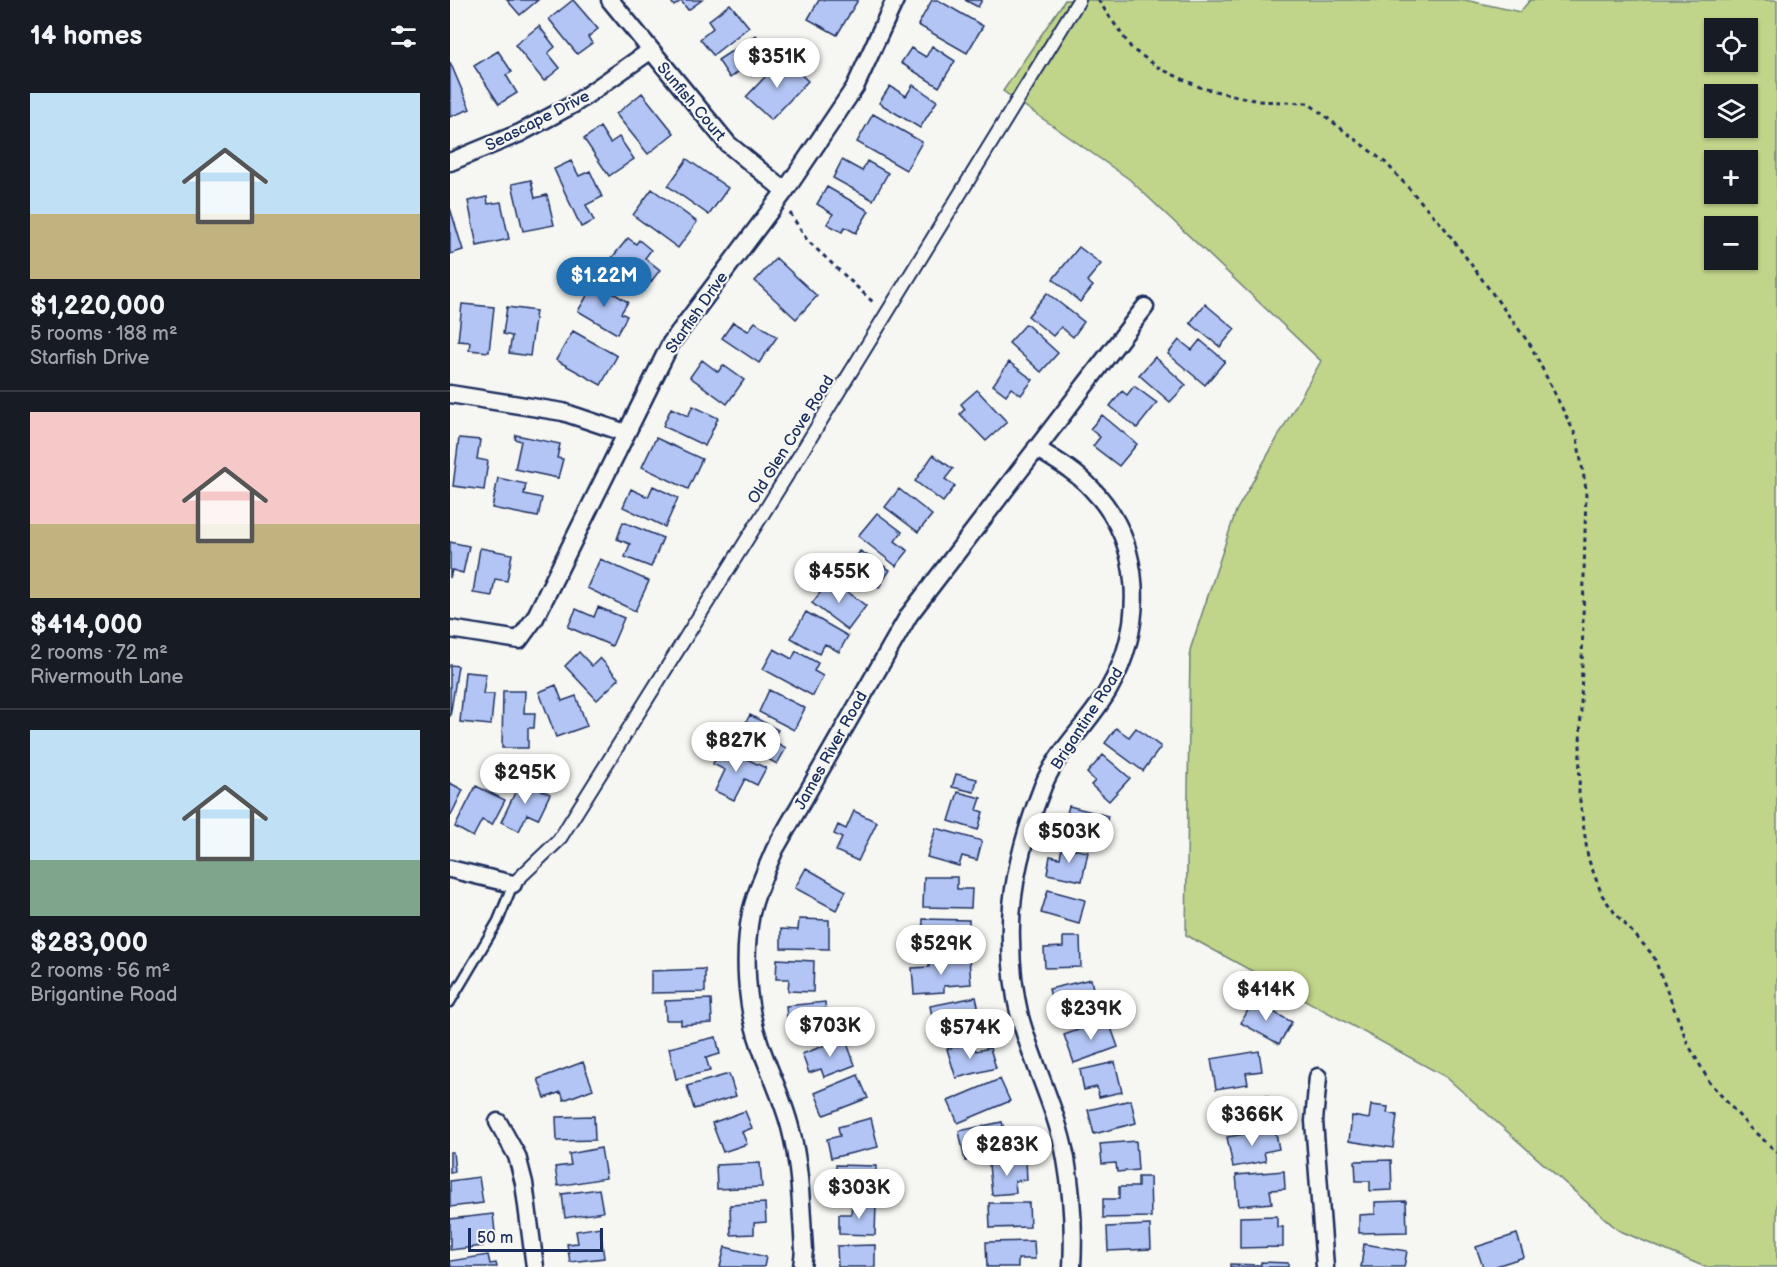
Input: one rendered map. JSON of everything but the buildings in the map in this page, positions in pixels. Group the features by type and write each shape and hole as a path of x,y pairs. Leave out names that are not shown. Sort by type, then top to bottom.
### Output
{"street":[{"name":"Sunfish Court","path":"610,0 728,144 785,191"},
{"name":"Starfish Drive","path":"450,629 519,640 535,618 671,343 785,191 855,87 895,0"},
{"name":"Old Glen Cove Road","path":"513,884 559,840 1079,0"},
{"name":"Seascape Drive","path":"450,162 520,133 574,104 650,51"},
{"name":"James River Road","path":"802,1267 804,1250 792,1134 782,1096 760,1045 749,1007 748,946 754,906 775,849 909,615 1145,307"},
{"path":"450,394 563,412 626,433"},
{"name":"Brigantine Road","path":"1036,448 1070,469 1091,488 1111,512 1124,536 1133,579 1135,608 1123,661 1113,681 1059,758 1044,785 1021,852 1015,887 1011,939 1014,983 1020,1016 1050,1100 1066,1158 1071,1215 1072,1267"},
{"path":"450,869 513,884"},
{"path":"1318,1077 1314,1120 1325,1267"},
{"path":"498,1122 516,1156 524,1183 535,1267"}],"lane":[{"path":"450,1002 498,921 513,884"}],"path":[{"path":"1098,0 1132,49 1161,69 1202,88 1258,101 1308,103 1386,163 1443,226 1531,346 1577,438 1586,489 1580,794 1588,858 1602,895 1653,955 1688,1044 1710,1083 1750,1128 1777,1152"},
{"path":"785,191 790,213 807,240 886,314"}],"green space":[{"path":"1065,0 1465,0 1520,12 1530,0 1777,0 1777,1267 1705,1267 1618,1230 1446,1077 1186,935 1190,650 1236,511 1321,361 1129,179 1003,91"}]}
